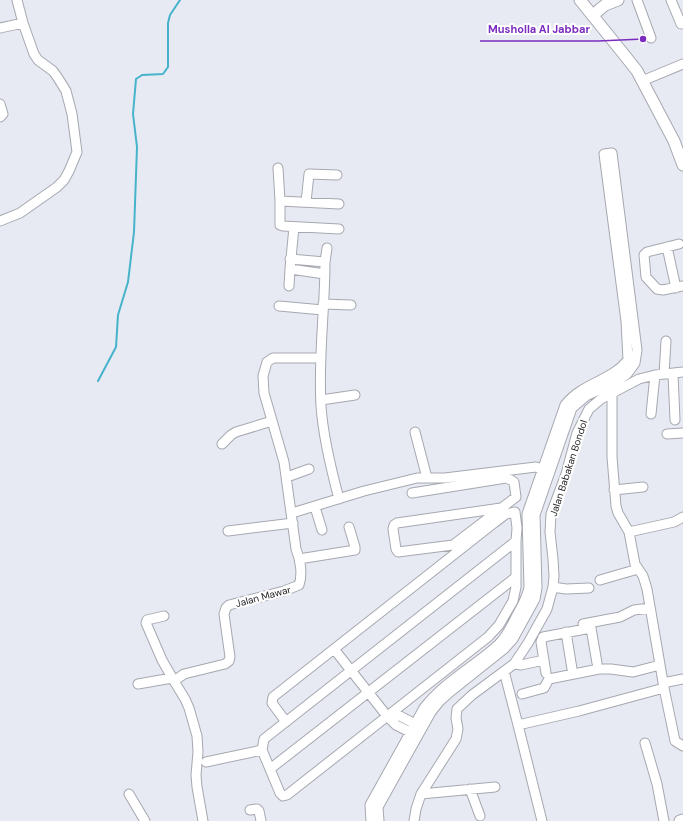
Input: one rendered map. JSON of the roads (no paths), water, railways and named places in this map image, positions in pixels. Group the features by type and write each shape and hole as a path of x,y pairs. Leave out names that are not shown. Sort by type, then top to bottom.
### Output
{"main road":[{"path":"580,0 626,57 642,81 674,141 683,164"},
{"path":"593,15 618,0"}],"street":[{"path":"0,222 20,213 57,187 64,180 77,152 72,114 63,84 53,71 38,60 34,54 22,23 17,0"},
{"path":"636,0 651,38"},
{"path":"670,0 681,24"},
{"path":"0,28 22,23"},
{"path":"642,81 683,64"},
{"path":"0,104 3,114 0,117"},
{"path":"379,821 378,807 431,712 438,702 478,665 507,634 527,597 533,582 527,514 572,408 586,396 614,383 627,374 635,363 637,350 629,321 604,154 612,153 629,321"},
{"path":"278,168 280,225 339,229"},
{"path":"306,202 309,174 337,175"},
{"path":"280,201 339,204"},
{"path":"289,286 290,259 294,227"},
{"path":"667,247 679,287 662,290 657,289 646,277 644,255 647,252 667,247 679,244"},
{"path":"327,248 325,262 320,400 324,430 339,499"},
{"path":"290,259 325,262"},
{"path":"290,270 325,274"},
{"path":"279,306 323,307 351,305"},
{"path":"651,414 664,374 666,341"},
{"name":"Jalan Mawar","path":"173,679 184,674 227,662 230,657 224,614 226,608 235,603 293,589 299,585 300,559 296,548 282,449 272,421 263,384 267,362 273,358 321,358"},
{"name":"Jalan Babakan Bondol","path":"414,821 420,794 456,739 458,729 456,718 457,709 472,695 514,664 547,609 553,588 553,559 550,524 553,508 566,474 577,433 587,413 595,403 639,379 683,372"},
{"path":"664,374 675,420"},
{"path":"612,393 612,457 614,490 618,513 629,532 632,540 633,557 638,570 644,579 663,685 675,741 683,746"},
{"path":"320,400 355,395"},
{"path":"222,444 236,432 272,421"},
{"path":"415,432 427,478"},
{"path":"667,434 683,433"},
{"path":"228,531 292,518 315,506 405,480 445,478 536,467 566,474"},
{"path":"287,477 309,469"},
{"path":"412,493 506,478 514,482 517,528 516,587 513,601 499,625 488,637 287,795 283,796 280,793 262,750 264,739 516,541"},
{"path":"614,490 643,487"},
{"path":"286,722 272,703 273,697 334,649 516,496"},
{"path":"315,506 322,530"},
{"path":"501,508 397,523 393,528 396,549 398,552 455,548 506,514 515,512"},
{"path":"629,532 674,522 683,517"},
{"path":"300,559 355,550 349,527"},
{"path":"600,580 638,570"},
{"path":"270,769 516,577"},
{"path":"553,588 589,588"},
{"path":"533,634 620,617 634,610 650,608"},
{"path":"164,616 147,620 146,623 162,660 186,699 197,736 198,752 196,775 203,821"},
{"path":"546,673 541,642 543,637 566,632 591,628 597,663"},
{"path":"566,632 572,669"},
{"path":"334,649 387,716 396,725 410,732"},
{"path":"514,664 521,665 544,660"},
{"path":"371,821 370,805 424,708 433,697 478,665"},
{"path":"522,694 544,688 549,679 590,670 606,668 633,672 660,665"},
{"path":"504,671 542,821"},
{"path":"518,725 579,712 683,678"},
{"path":"138,684 173,679"},
{"path":"387,716 400,716 415,724"},
{"path":"645,743 656,779 664,821"},
{"path":"206,762 262,750"},
{"path":"420,794 495,787"},
{"path":"470,789 480,816"},
{"path":"129,794 145,821"},
{"path":"250,810 256,809 259,811 261,821"}],"waterway":[{"path":"98,381 116,347 118,315 128,282 134,232 137,147 133,114 136,79 142,75 163,74 168,67 168,23 170,15 180,0"}],"place":[{"name":"Musholla Al Jabbar","path":"643,39"}]}
